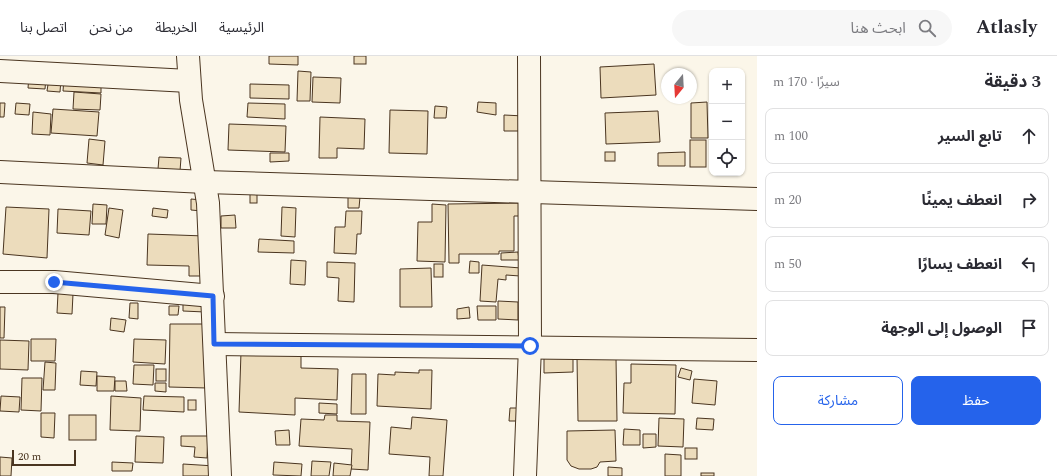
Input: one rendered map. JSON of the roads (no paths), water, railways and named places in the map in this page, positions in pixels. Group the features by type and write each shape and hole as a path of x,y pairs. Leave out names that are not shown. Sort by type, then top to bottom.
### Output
{"street":[{"path":"188,56 189,81 208,203 220,476"},
{"path":"525,476 530,346 530,56"},
{"path":"0,71 189,81"},
{"path":"0,172 205,182 757,199"},
{"path":"0,282 54,282 213,296"},
{"path":"214,344 530,346 757,350"}]}
